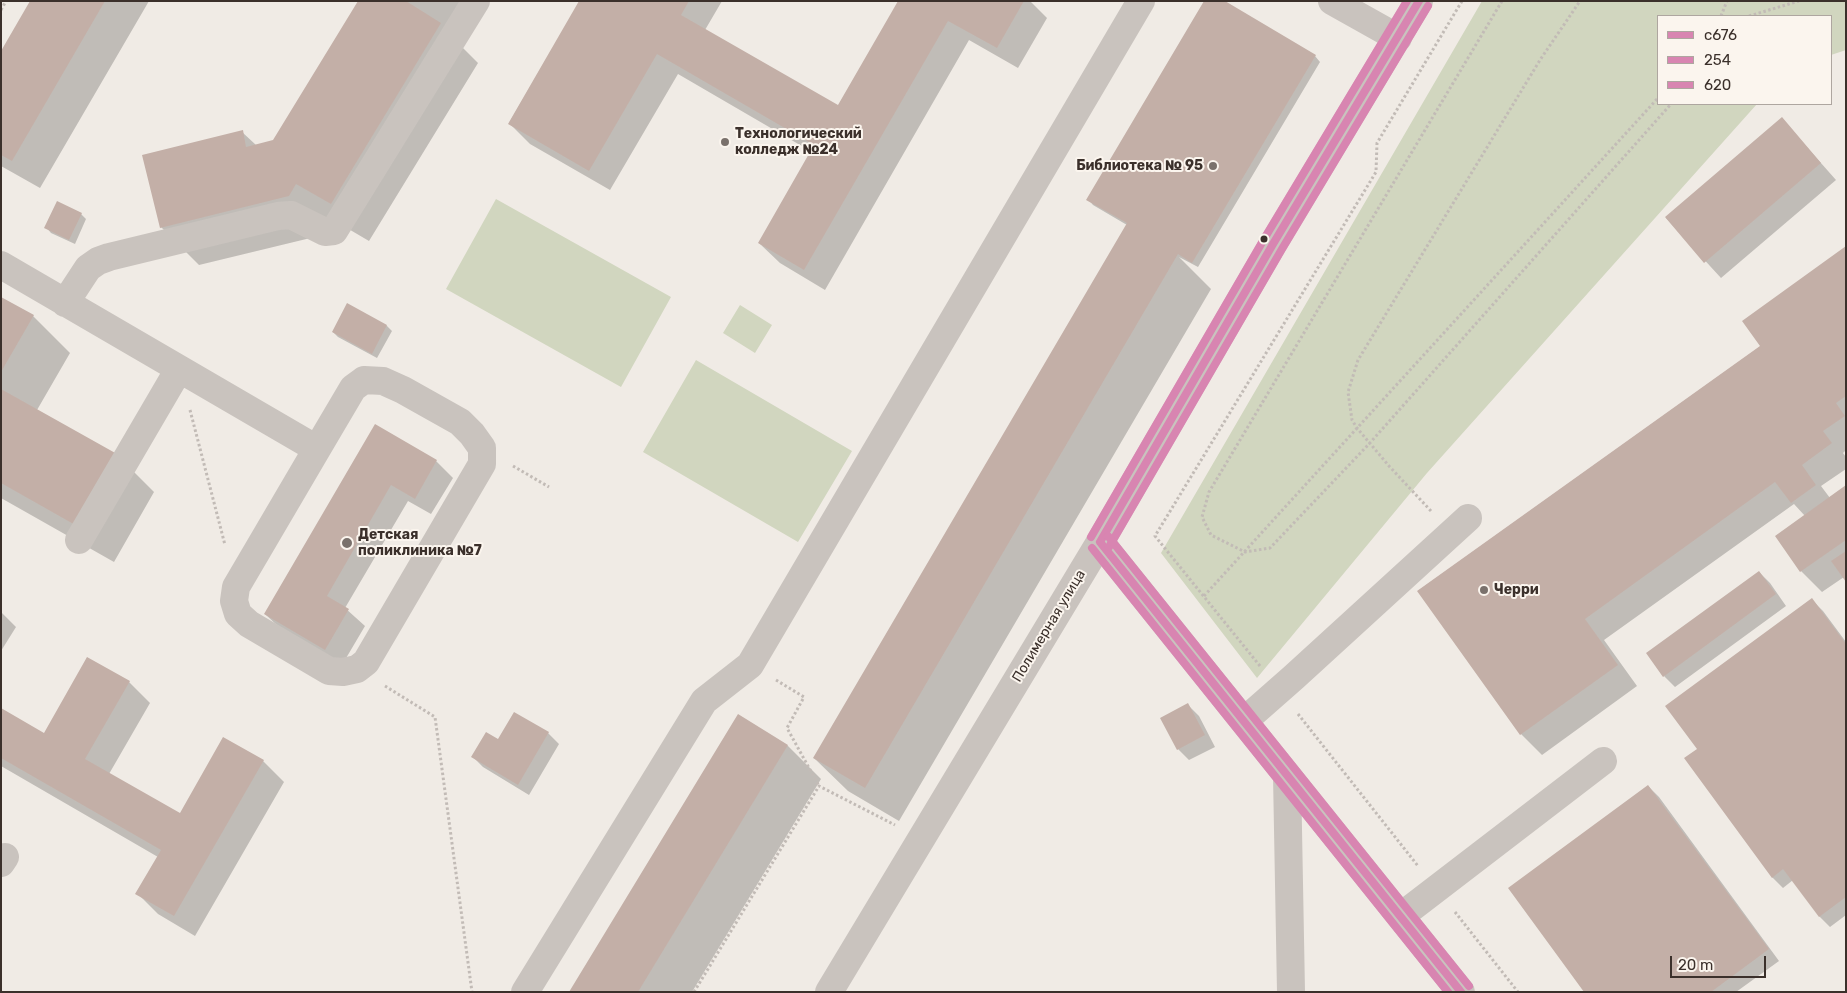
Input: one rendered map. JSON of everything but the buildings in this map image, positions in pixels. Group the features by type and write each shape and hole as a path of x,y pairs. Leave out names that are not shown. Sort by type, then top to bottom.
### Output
{"street":[{"path":"65,303 88,268 98,261 109,257 291,214 325,232 334,231 476,1"},
{"path":"525,992 704,700 750,665 1141,1"},
{"path":"1332,1 1398,38"},
{"name":"Полимерная улица","path":"829,992 1100,542 1272,244 1419,1"},
{"path":"1,265 317,449"},
{"path":"79,540 179,369"},
{"path":"364,380 383,381 412,394 460,422 482,448 482,464 366,662 357,669 343,672 329,670 249,624 238,614 234,601 236,587 317,449 353,388 364,380"},
{"path":"1244,721 1460,526"},
{"path":"1100,542 1461,992"},
{"path":"1401,916 1603,761"},
{"path":"1287,775 1291,992"}],"path":[{"path":"1,10 6,1"},
{"path":"1462,1 1377,143 1376,172 1156,536 1518,992"},
{"path":"1502,1 1209,492 1202,517 1211,536 1245,552 1270,548 1369,444 1670,105"},
{"path":"1460,526 1369,444 1352,420 1348,392 1358,360 1540,60 1580,1"},
{"path":"1721,15 1727,1"},
{"path":"1752,15 1799,1"},
{"path":"1204,596 1657,99"},
{"path":"179,369 236,587"},
{"path":"482,448 549,487"},
{"path":"750,665 804,697 787,728 819,786 902,829"},
{"path":"357,669 435,717 472,992"},
{"path":"694,992 819,786"}],"green space":[{"path":"1482,1 1846,1 1846,50 1832,55 1832,15 1657,15 1657,105 1756,105 1427,473 1257,678 1161,553"},
{"path":"496,199 671,297 621,387 446,289"},
{"path":"740,305 772,325 755,353 723,333"},
{"path":"696,360 852,451 798,542 643,452"}],"transit line":[{"name":"620","path":"1091,537 1264,239 1407,1"},
{"name":"с676","path":"1100,542 1273,244 1419,1"},
{"name":"254","path":"1109,547 1282,249 1428,6"},
{"name":"620","path":"1108,536 1469,986"},
{"name":"с676","path":"1100,542 1461,992"},
{"name":"254","path":"1092,548 1448,992"}],"place":[{"name":"Технологический колледж №24","path":"725,142"},
{"name":"Библиотека № 95","path":"1213,166"},
{"name":"Детская поликлиника №7","path":"347,543"},
{"name":"Черри","path":"1484,590"}]}
